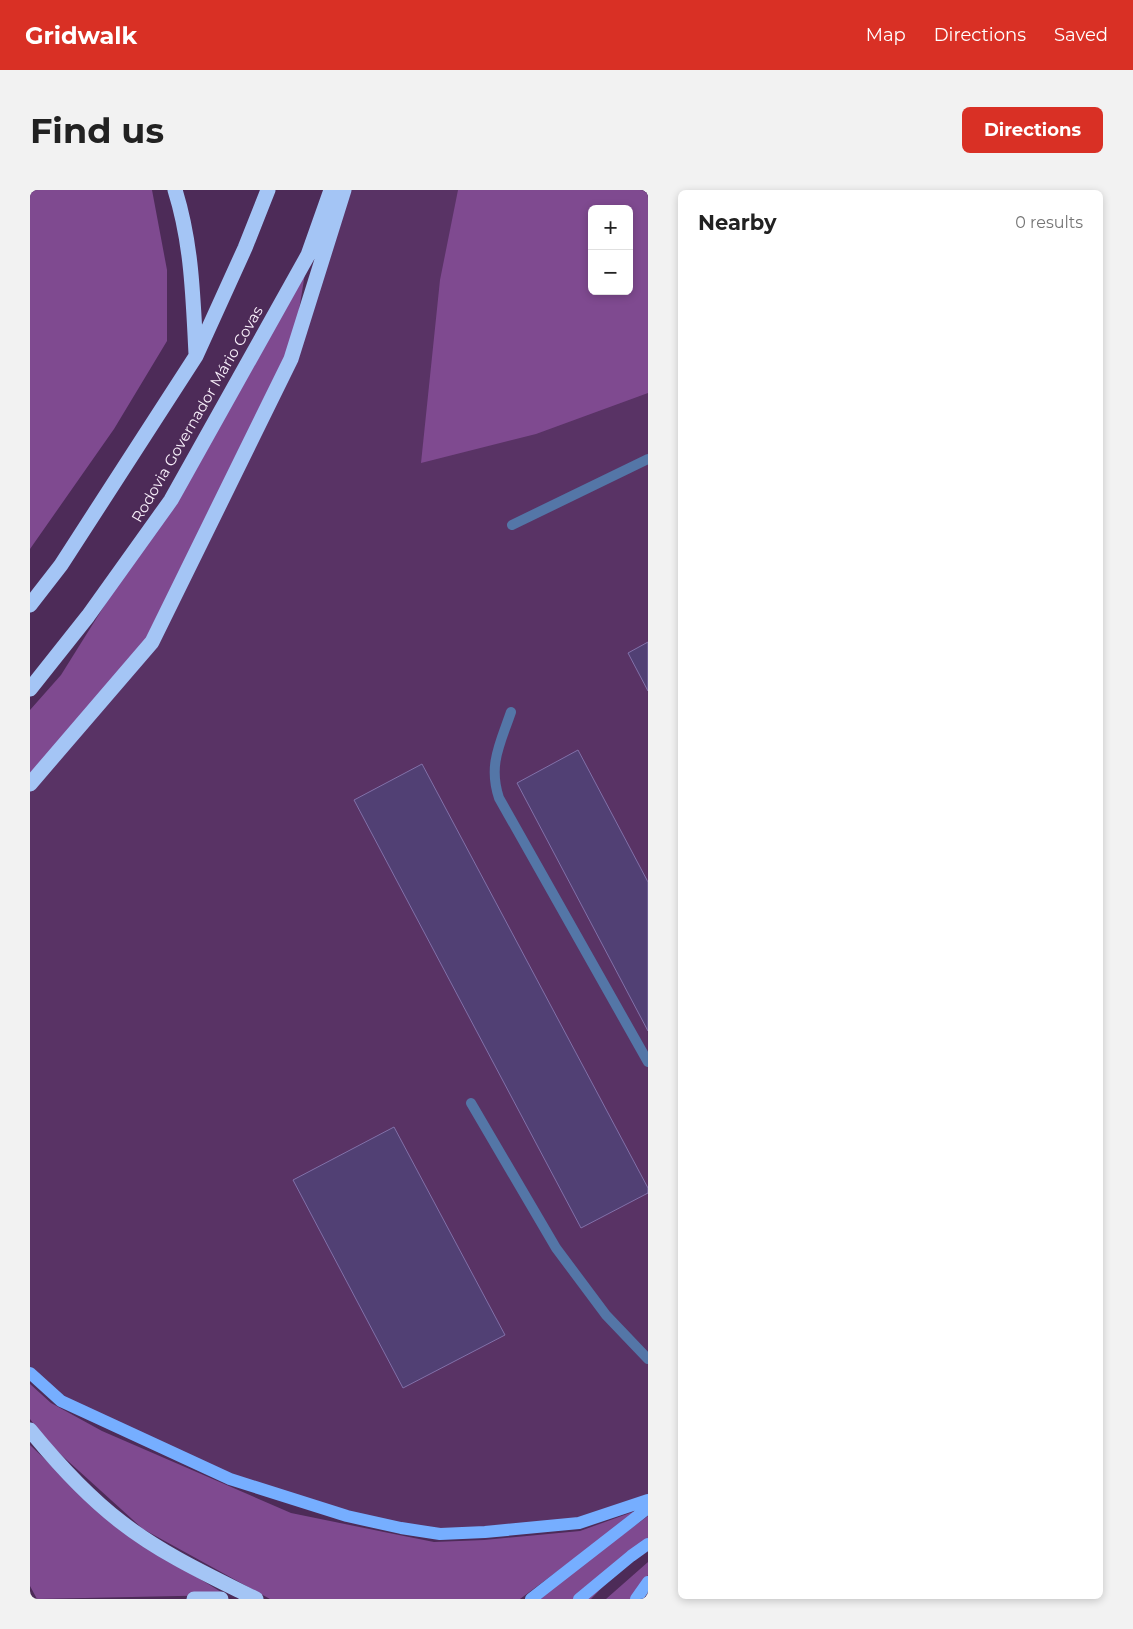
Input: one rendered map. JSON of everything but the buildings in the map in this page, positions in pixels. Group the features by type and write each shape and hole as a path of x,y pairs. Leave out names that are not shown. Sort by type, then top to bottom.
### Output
{"highway":[{"path":"175,190 185,220 191,257 196,356"},
{"name":"Rodovia Governador Mário Covas","path":"30,605 61,565 196,356 245,248 268,190"},
{"name":"Rodovia Governador Mário Covas","path":"30,688 88,616 172,500 308,255 331,190"},
{"path":"30,784 152,642 291,359 344,190"},
{"path":"30,1430 72,1476 121,1522 190,1566 256,1599"},
{"path":"194,1599 221,1599"}],"main road":[{"path":"30,1373 61,1401 230,1479 347,1516 401,1528 440,1534 570,1524 648,1500"},
{"path":"532,1599 648,1508"},
{"path":"580,1599 625,1560 648,1544"},
{"path":"636,1599 648,1582"}],"lane":[{"path":"512,525 648,459"},
{"path":"511,712 495,760 493,780 499,798 648,1062"},
{"path":"471,1103 556,1248 606,1316 648,1359"}],"shaded area":[{"path":"30,190 152,190 167,270 167,341 114,429 30,549"},
{"path":"344,190 648,190 648,1500 579,1523 440,1534 281,1495 103,1422 30,1373 30,784 291,359"},
{"path":"458,190 648,190 648,393 536,434 421,463 440,280"},
{"path":"308,255 291,359 152,642 30,775 30,710 61,675 161,515"},
{"path":"30,1384 51,1403 102,1431 291,1513 434,1542 484,1540 580,1531 641,1509 520,1599 270,1599 143,1529 47,1442 30,1419"},
{"path":"30,1445 117,1528 226,1595 37,1599 30,1586"},
{"path":"648,1516 648,1540 591,1599 535,1599"},
{"path":"648,1562 648,1575 632,1599 606,1599"}]}
